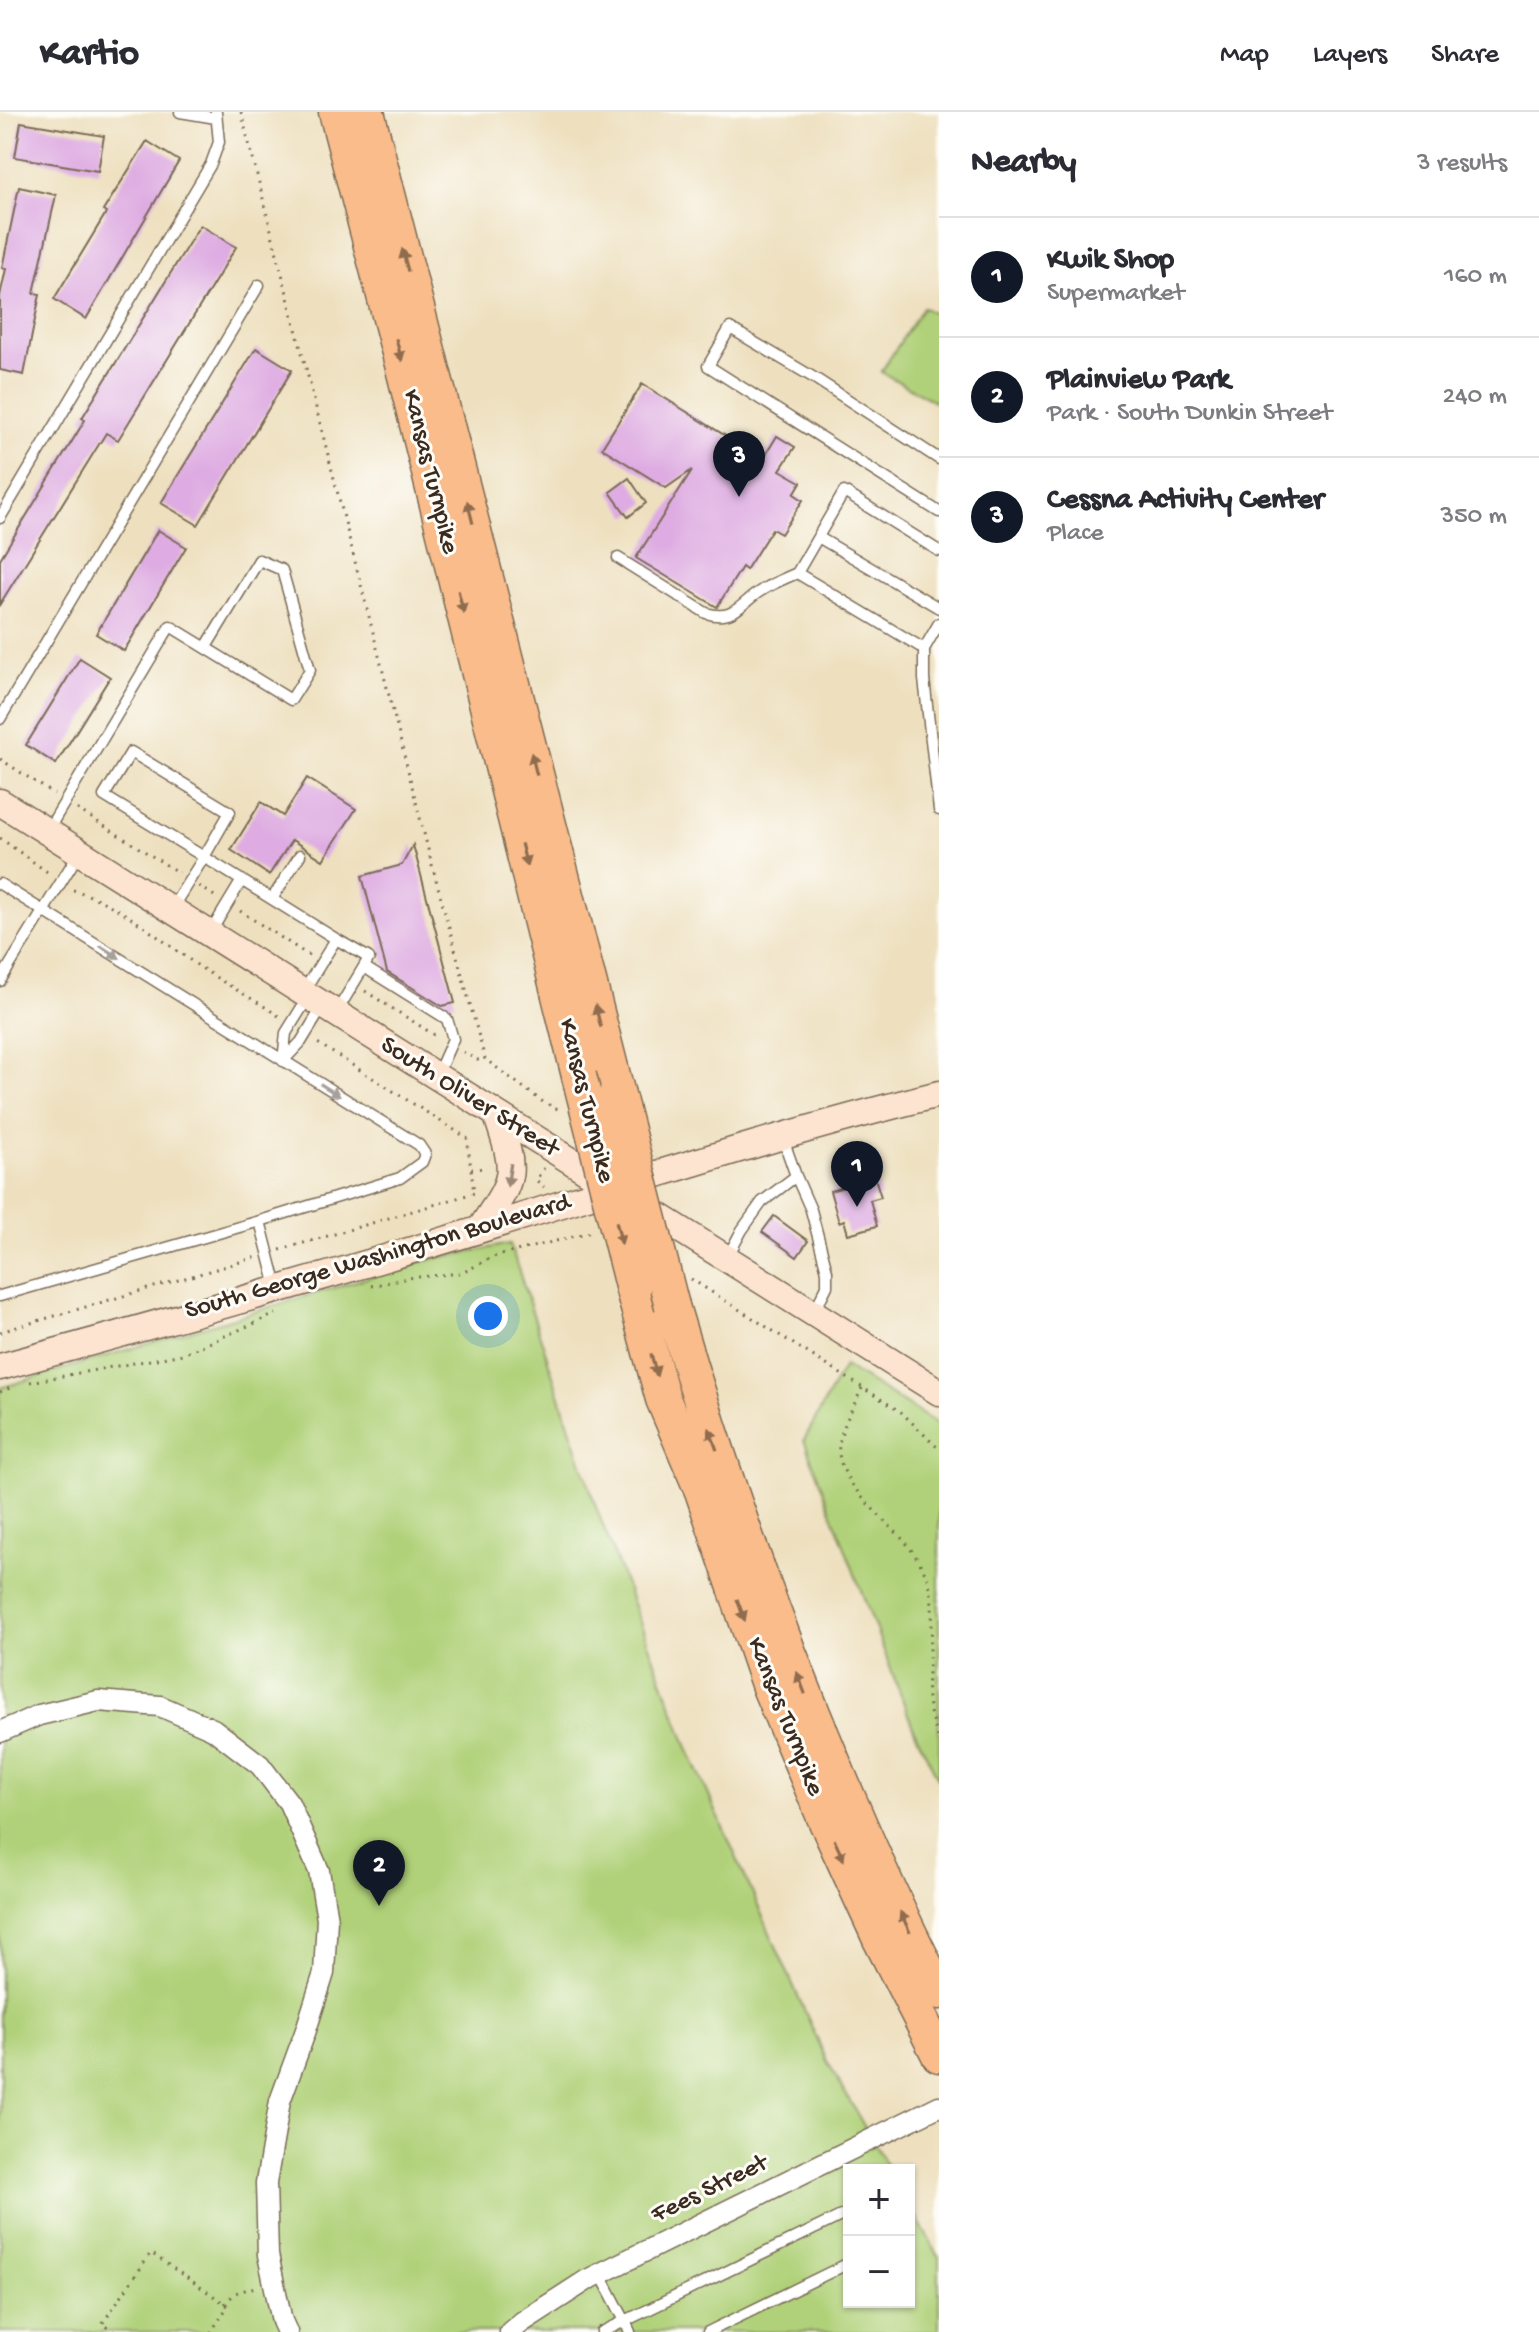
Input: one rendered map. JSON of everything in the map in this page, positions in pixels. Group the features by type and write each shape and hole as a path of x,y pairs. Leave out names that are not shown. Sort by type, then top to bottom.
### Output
{"highway":[{"name":"Kansas Turnpike","path":"336,112 663,1399 702,1491 769,1687 827,1824 939,2055"},
{"name":"Kansas Turnpike","path":"367,112 672,1306 699,1397 766,1593 803,1689 869,1846 939,1992"}],"street":[{"name":"South Oliver Street","path":"0,802 939,1392"},
{"name":"South George Washington Boulevard","path":"2,1371 277,1301 481,1228 782,1136 939,1094"},
{"path":"481,1228 506,1191 512,1169 497,1116"},
{"path":"0,1732 39,1715 98,1701 160,1706 213,1729 225,1738 260,1765 289,1803 319,1871 327,1919 324,1973 280,2101 266,2183 268,2255 287,2332"},
{"name":"Fees Street","path":"510,2332 600,2273 939,2106"}],"lane":[{"path":"0,518 211,164 219,142 216,115 180,112"},
{"path":"0,719 259,285"},
{"path":"939,459 816,379 730,328 708,366 939,512"},
{"path":"618,558 706,613 719,617 732,613 761,590 797,573 844,492 939,551"},
{"path":"818,537 939,608"},
{"path":"47,831 170,626 291,700 310,670 282,570 259,560 206,647"},
{"path":"797,573 924,649"},
{"path":"939,623 924,649 924,679 939,810"},
{"path":"171,910 204,857 230,812 131,752 104,796 204,857 242,880 336,939 369,958 353,983 317,1002 291,1025 286,1033 283,1061"},
{"path":"0,981 80,853"},
{"path":"272,899 300,855"},
{"path":"209,934 242,880"},
{"path":"0,884 419,1145 425,1154 422,1162 400,1178 0,1296"},
{"path":"283,1061 306,1035 317,1002 321,963 336,939"},
{"path":"364,967 447,1019 453,1039 436,1077"},
{"path":"782,1136 811,1210 827,1271 827,1286 814,1314"},
{"path":"726,1260 762,1202 796,1176"},
{"path":"260,1221 277,1301"},
{"path":"602,2332 843,2215"},
{"path":"708,2332 843,2266"},
{"path":"600,2273 630,2332"}],"path":[{"path":"241,112 427,846 485,1059 543,1102 566,1113"},
{"path":"0,759 321,963"},
{"path":"0,838 73,890 94,896 291,1025"},
{"path":"353,983 450,1045 477,1060 485,1059"},
{"path":"0,1332 474,1193 467,1138 306,1035"},
{"path":"539,1176 536,1180 544,1186"},
{"path":"363,1288 408,1278 462,1273 493,1257 597,1231"},
{"path":"682,1273 901,1412 939,1449"},
{"path":"2,1371 23,1383 183,1354 277,1301"},
{"path":"862,1388 840,1439 839,1454 844,1471 858,1492 907,1545 928,1577 937,1607 928,1700 939,1740"},
{"path":"114,2332 102,2324 151,2253 228,2306 211,2332"},
{"path":"225,2304 239,2291 274,2284"}],"green space":[{"path":"923,307 939,316 939,404 881,372"},
{"path":"510,1244 596,1507 690,1753 826,2059 886,2164 843,2164 843,2308 915,2308 915,2215 939,2257 939,2332 0,2332 0,1388 423,1261"},
{"path":"844,1366 939,1425 939,1780 914,1730 804,1440"}],"building":[{"path":"21,122 104,136 98,171 15,157"},
{"path":"147,141 179,161 86,319 54,299 106,213 103,211"},
{"path":"19,187 56,195 34,293 40,294 24,375 0,370 0,296 6,269 2,268"},
{"path":"200,225 236,247 118,440 106,433 0,604 0,559"},
{"path":"256,348 292,370 198,525 161,503"},
{"path":"642,384 763,459 777,436 795,447 780,470 801,482 794,494 803,500 781,534 772,529 746,570 742,567 717,607 636,558 692,470 666,488 602,448"},
{"path":"629,478 646,503 628,517 610,492"},
{"path":"158,530 186,547 124,651 96,634"},
{"path":"80,658 110,677 56,764 26,745"},
{"path":"307,778 356,809 323,860 292,840 269,875 231,850 261,802 283,816"},
{"path":"413,845 455,1003 442,1006 387,972 362,876 402,865"},
{"path":"875,1178 881,1197 870,1200 877,1226 848,1234 844,1220 839,1222 830,1191"},
{"path":"774,1216 808,1241 797,1257 762,1232"}],"place":[{"name":"Cessna Activity Center","path":"739,497"},
{"name":"Kwik Shop","path":"857,1207"},
{"name":"Plainview Park","path":"379,1906"}]}
